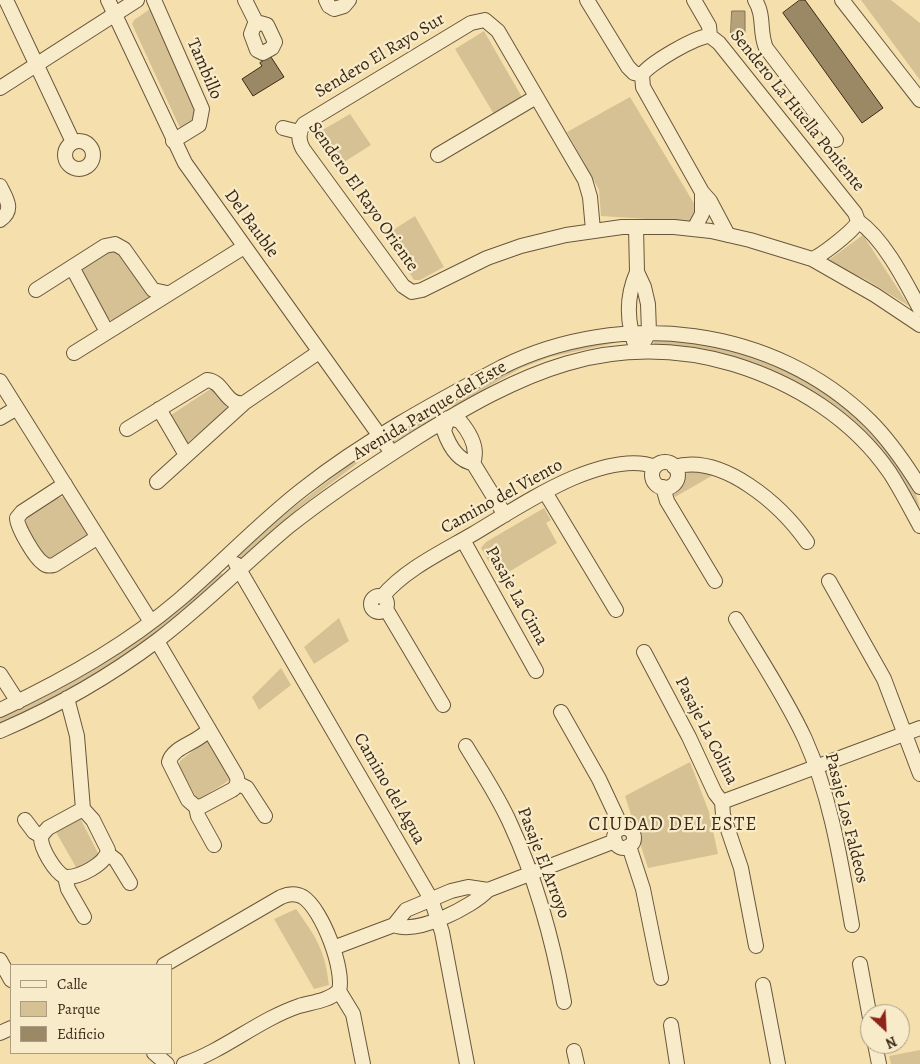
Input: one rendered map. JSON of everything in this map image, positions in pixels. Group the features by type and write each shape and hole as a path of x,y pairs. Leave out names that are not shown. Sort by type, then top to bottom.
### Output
{"street":[{"path":"6,0 73,142"},
{"name":"Del Bauble","path":"108,0 173,141 194,178 392,453"},
{"path":"0,88 137,0"},
{"name":"Tambillo","path":"154,0 202,109 201,120 196,128 173,141"},
{"path":"245,0 257,24"},
{"path":"326,0 329,6 334,9 344,6 349,0"},
{"path":"588,0 628,67 634,73 642,75"},
{"name":"Sendero La Huella Poniente","path":"694,0 709,26 710,36 719,42 855,213 858,221 868,230 888,255 920,309"},
{"path":"755,0 763,17 762,39 766,48 836,140"},
{"path":"842,0 920,100"},
{"name":"Sendero El Rayo Sur","path":"299,132 304,124 476,21 485,20 498,31 536,97"},
{"path":"710,36 699,38 650,65 642,75 643,87 728,235"},
{"path":"438,155 536,97 585,180 590,197 593,230 636,227 694,229 728,235 812,259 875,295 920,325"},
{"name":"Sendero El Rayo Oriente","path":"283,128 299,132 299,141 303,149 403,286 412,292 422,290 502,252 540,240 593,230"},
{"path":"0,186 9,207 7,214 0,220"},
{"path":"694,229 702,214 702,192"},
{"path":"812,259 820,255 847,233 858,221"},
{"path":"636,227 637,272 646,296 649,332 638,352"},
{"path":"36,290 105,246 115,244 124,249 153,290 167,293"},
{"path":"74,354 167,293 244,247"},
{"path":"72,267 107,332"},
{"path":"637,272 629,295 630,332 638,352"},
{"name":"Avenida Parque del Este","path":"0,710 94,661 151,622 179,600 230,552 310,484 380,437 502,367 546,348 590,337 630,332 690,335 726,342 767,356 811,377 868,419 894,448 920,487"},
{"path":"157,482 244,403 319,352"},
{"name":"Avenida Parque del Este","path":"0,731 67,698 117,669 156,641 311,509 392,453 448,418 502,388 546,369 591,357 638,352 687,354 724,362 772,378 809,397 845,423 876,454 898,486 920,526"},
{"path":"127,428 207,380 214,382 230,400 235,403 244,403"},
{"path":"0,381 151,622"},
{"path":"440,401 448,418"},
{"path":"0,418 17,408"},
{"path":"158,409 186,455"},
{"path":"448,418 444,426 446,436 460,458 473,463 505,515"},
{"path":"448,418 460,421 473,443 476,452 473,463"},
{"path":"715,581 667,500 663,487 654,481 652,474 654,467 664,462 674,466 688,464 703,466 742,482 776,507 807,542"},
{"name":"Camino del Viento","path":"443,706 384,603 400,580 544,492 574,478 606,468 634,464 649,464 654,467"},
{"path":"663,487 670,486 676,481 677,474 674,466"},
{"path":"64,484 19,515 17,525 41,562 51,566 98,538"},
{"path":"544,492 561,521 583,552 616,610"},
{"name":"Pasaje La Cima","path":"463,540 536,671"},
{"name":"Camino del Agua","path":"230,552 431,899 438,918 467,1064"},
{"path":"829,581 880,672 906,733 920,774"},
{"name":"Pasaje Los Faldeos","path":"736,619 793,716 816,767 837,843 852,925"},
{"path":"156,641 236,775 237,783 232,790 205,805 196,807"},
{"name":"Pasaje La Colina","path":"644,652 689,737 715,793 722,802 724,815 741,868 756,946"},
{"path":"0,674 18,702"},
{"path":"65,878 75,876 101,862 108,854 108,846 95,823 82,809 77,736 67,698"},
{"path":"561,712 599,779 622,828"},
{"path":"722,802 920,728"},
{"path":"209,730 198,741 174,754 168,762 188,800 196,807 198,816 214,845"},
{"name":"Pasaje El Arroyo","path":"466,746 510,823 552,939 564,1002"},
{"path":"237,783 247,788 264,816"},
{"path":"41,836 48,828 82,809"},
{"path":"25,820 34,832 41,836 43,845 57,870 65,878 68,889 84,917"},
{"path":"622,828 628,828 634,835 634,842 629,846 620,846 615,841 615,835 622,828"},
{"path":"394,925 408,928 438,918 470,905 488,890 615,841"},
{"path":"629,846 643,888 661,978"},
{"path":"108,854 116,860 130,883"},
{"path":"334,948 394,925 406,910 431,899 468,887 488,890"},
{"path":"166,964 281,898 297,895 311,905 334,948 341,977 339,991 354,1014 363,1064"},
{"path":"0,960 10,978"},
{"path":"860,964 867,1004"},
{"path":"763,985 778,1064"},
{"path":"184,1064 209,1054 282,1012 331,997 339,991"},
{"path":"671,1025 678,1064"},
{"path":"155,1054 166,1064"}],"green space":[{"path":"861,0 891,0 920,23 920,80"},
{"path":"150,9 155,14 197,111 194,120 180,128 132,24 134,20"},
{"path":"484,31 523,99 495,116 455,49"},
{"path":"630,97 698,210 693,222 601,216 599,190 567,132"},
{"path":"350,114 371,145 336,167 316,140 319,132"},
{"path":"415,216 444,267 420,280 414,280 385,235"},
{"path":"863,235 909,306 865,279 826,262"},
{"path":"110,250 119,250 149,291 148,299 114,321 106,318 81,273 82,267"},
{"path":"653,339 723,349 754,358 784,370 812,385 839,404 889,454 914,490 920,514 895,471 811,394 673,348 654,345"},
{"path":"616,341 615,343 550,357 521,368 453,407 451,405 464,398 465,394 519,363 592,344"},
{"path":"212,388 228,409 187,443 171,415"},
{"path":"431,413 432,419 391,445 388,438"},
{"path":"365,453 367,456 300,507 247,557 241,558 238,554 261,532"},
{"path":"693,468 715,474 675,497 673,494 683,486 687,472"},
{"path":"64,497 69,501 88,530 88,535 54,558 47,558 39,550 28,533 26,527 27,516 56,498"},
{"path":"544,508 551,520 546,523 557,543 507,573 498,558 489,562 481,548 486,542"},
{"path":"220,572 223,575 221,578 196,600 171,621 117,660 60,694 0,723 0,717 57,690 100,664"},
{"path":"339,618 349,641 314,664 304,647"},
{"path":"281,668 291,685 259,710 252,697"},
{"path":"207,740 231,779 200,799 196,797 179,766 180,761"},
{"path":"690,762 709,812 718,854 648,868 625,796"},
{"path":"80,818 99,855 98,860 77,869 56,832"},
{"path":"296,909 309,928 322,953 329,985 314,989 274,919"},
{"path":"920,1050 920,1064 891,1064 889,1056 910,1054 910,1052"}],"shaded area":[{"path":"732,11 745,11 745,33 731,33"}],"building":[{"path":"800,0 805,0 883,108 862,123 783,13"},
{"path":"271,57 284,77 253,96 242,79 262,66 260,63"}],"district":[{"name":"CIUDAD DEL ESTE","path":"673,825"}]}
